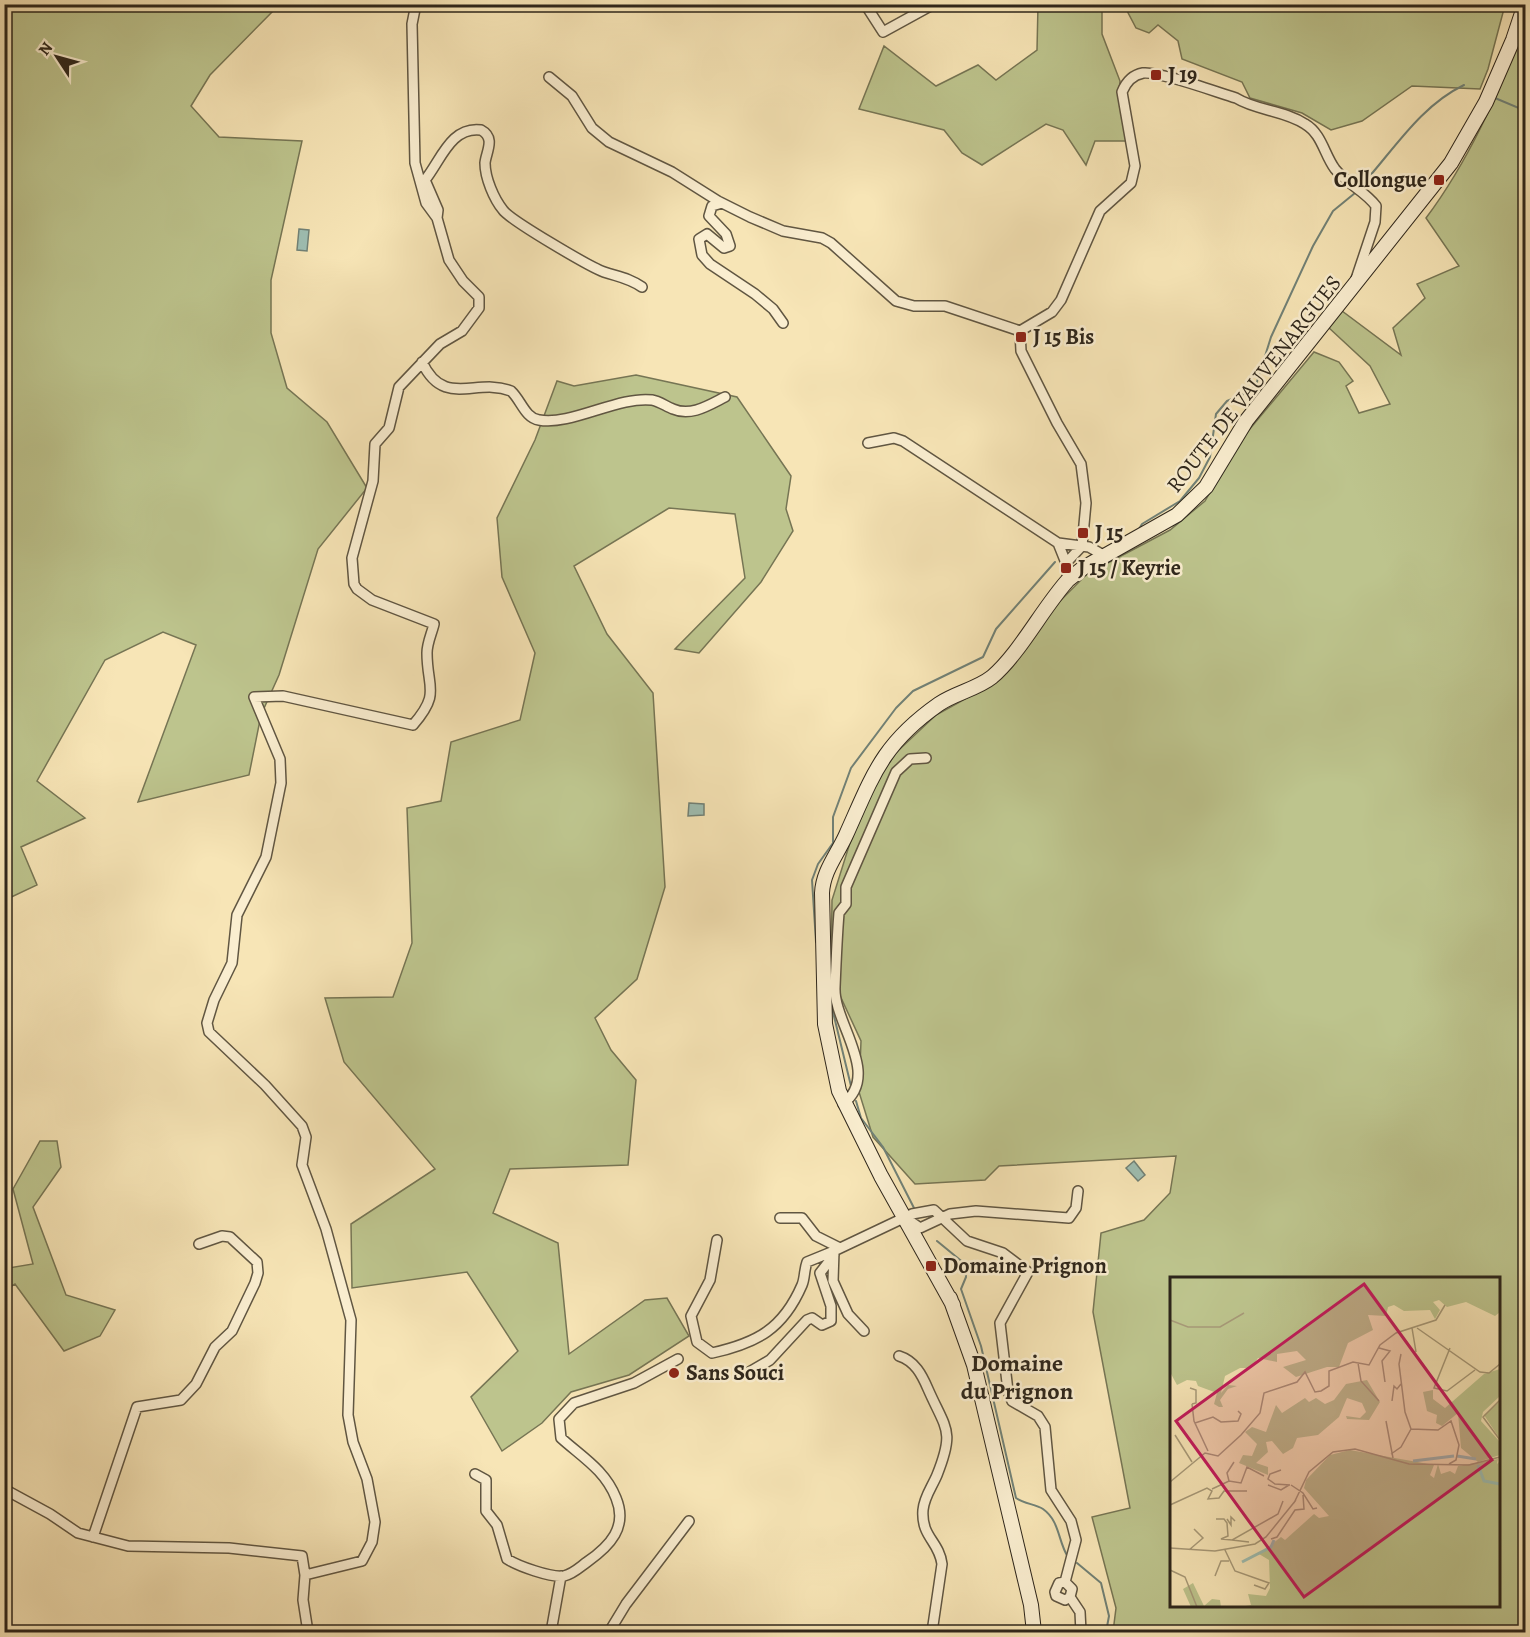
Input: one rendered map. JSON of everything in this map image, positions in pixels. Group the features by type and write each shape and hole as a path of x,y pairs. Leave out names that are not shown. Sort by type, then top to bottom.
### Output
{"main road":[{"name":"ROUTE DE VAUVENARGUES","path":"953,1305 912,1215 861,1137 843,1104 829,1052 829,989 823,883 883,757 903,733 941,703 990,678 999,670 1068,580 1105,556 1153,531 1198,497 1246,421 1354,288 1368,262 1461,148 1506,57 1525,4"},
{"name":"ROUTE DE VAUVENARGUES","path":"912,1215 923,1227 974,1365 1031,1605 1034,1632"}],"street":[{"path":"305,1575 362,1561 372,1542 375,1522 367,1479 353,1442 348,1415 351,1320 329,1239 302,1165 306,1137 302,1126 265,1084 209,1032 207,1023 214,1000 232,963 237,915 266,857 281,783 280,759 254,697 283,696 413,724 427,709 433,686 427,653 434,624 372,600 357,589 354,584 352,558 373,481 375,444 389,428 399,387 440,344 462,331 480,308 479,297 463,281 449,260 437,218 426,203 415,163 412,24 416,4"},
{"path":"865,4 883,32 934,4"},
{"path":"549,77 572,96 600,136 672,172 722,203 783,231 822,238 831,243 897,300 915,306 945,306 1020,331 1052,312 1100,211 1131,183 1135,166 1122,92 1131,78 1139,74 1156,75 1236,98 1247,105 1305,123 1316,133 1335,169 1376,206 1378,213 1367,244 1368,262"},
{"path":"437,218 438,210 425,180 452,139 466,131 482,130 489,138 485,162 489,182 497,201 510,219 584,262 604,272 628,277 642,287"},
{"path":"722,203 712,206 709,216 726,234 730,246 724,248 707,234 699,239 702,255 710,264 764,302 783,323"},
{"path":"1020,331 1021,351 1057,423 1081,464 1086,503 1082,546 1066,563"},
{"path":"422,362 428,374 443,387 473,390 491,387 511,391 528,415 536,420 564,419 623,404 652,400 676,411 689,413 725,397"},
{"path":"868,443 894,438 903,441 1058,543 1082,546 1105,556"},
{"path":"1058,543 1066,563 1068,580"},
{"path":"843,1104 851,1097 857,1080 857,1062 829,989 839,913 846,904 846,887 896,772 910,759 926,758"},
{"path":"923,1227 950,1214 976,1211 1069,1218 1076,1208 1078,1191"},
{"path":"717,1240 710,1280 691,1316 697,1342 712,1353 756,1340 769,1332 791,1305 803,1285 807,1262 836,1251 912,1215 934,1210 967,1241 1003,1253 1028,1272 1000,1323 1008,1391 1012,1401 1038,1416 1045,1427 1051,1490 1071,1521 1076,1540 1065,1582"},
{"path":"780,1218 802,1218 816,1236 836,1251"},
{"path":"93,1537 137,1407 181,1400 196,1384 215,1347 232,1331 255,1283 258,1273 257,1262 230,1237 222,1236 199,1244"},
{"path":"836,1251 833,1281 848,1314 864,1331"},
{"path":"746,1374 770,1360 807,1320 812,1318 822,1324 831,1321 829,1299 820,1273 836,1251"},
{"path":"899,1356 907,1358 916,1367 947,1423 945,1450 923,1508 923,1529 941,1554 942,1564 932,1632"},
{"path":"475,1474 486,1480 486,1511 497,1525 507,1559 518,1566 561,1576 572,1573 608,1546 615,1537 621,1518 617,1499 606,1477 561,1438 559,1419 574,1403 634,1383 678,1359"},
{"path":"4,1489 50,1514 78,1533 128,1546 229,1548 302,1556 305,1575 303,1600 308,1632"},
{"path":"609,1632 626,1604 689,1521"},
{"path":"551,1632 561,1576"},
{"path":"1065,1582 1059,1583 1054,1592 1060,1599 1070,1597"},
{"path":"1065,1582 1072,1589 1070,1597 1080,1612 1081,1632"}],"green space":[{"path":"265,4 273,11 210,75 191,106 219,137 302,141 271,280 271,333 287,388 327,422 367,488 318,549 279,675 261,715 249,775 138,802 196,645 163,632 105,660 37,781 85,818 21,847 37,885 5,900 4,5"},
{"path":"1124,4 1505,5 1488,69 1480,89 1412,86 1362,121 1331,130 1302,113 1250,98 1242,82 1182,59 1178,41 1158,25 1149,33 1136,28"},
{"path":"1038,5 1108,5 1102,9 1102,34 1120,81 1119,94 1129,141 1095,141 1086,165 1063,130 1046,124 982,165 962,153 944,130 859,109 884,46 936,86 978,65 996,80 1037,50"},
{"path":"1525,28 1525,1632 1113,1632 1116,1608 1092,1517 1130,1508 1093,1312 1101,1233 1144,1220 1170,1193 1176,1156 999,1166 985,1180 915,1184 873,1137 859,1092 861,1041 831,976 832,900 854,830 885,763 936,715 996,682 1037,624 1087,574 1170,530 1205,501 1239,442 1314,352 1339,362 1353,381 1346,386 1359,413 1390,404 1370,366 1328,327 1342,311 1401,355 1393,328 1425,298 1417,284 1459,266 1426,218 1456,173 1493,102"},
{"path":"636,375 737,397 791,476 786,509 793,531 761,582 699,653 675,649 745,578 735,514 669,508 574,566 607,634 653,693 665,887 637,979 595,1018 611,1050 636,1080 628,1165 510,1169 493,1213 558,1243 569,1354 645,1300 667,1298 689,1336 629,1375 571,1392 542,1423 502,1451 471,1397 518,1351 467,1272 352,1288 351,1224 435,1169 344,1062 325,998 393,997 412,943 407,808 441,801 451,742 520,720 535,653 502,577 497,518 535,440 557,381 574,386"},
{"path":"40,1141 57,1141 61,1167 33,1207 66,1295 115,1310 100,1336 64,1351 15,1284 5,1290 5,1257 9,1268 33,1264 13,1189"}],"shaded area":[{"path":"299,229 309,230 307,251 297,250"},
{"path":"689,803 704,804 704,815 688,816"},
{"path":"1134,1161 1145,1175 1138,1181 1126,1168"}],"waterway":[{"path":"1361,186 1421,117 1448,94 1464,85"},
{"path":"1495,98 1526,111"},
{"path":"1139,529 1142,524 1180,501 1199,478 1210,457 1216,414 1227,401 1249,392 1256,385 1271,337 1313,246 1333,211 1355,193"},
{"path":"816,942 812,880 818,864 833,843 833,817 851,768 896,708 913,691 983,657 996,629 1055,562"},
{"path":"832,1008 851,1086"},
{"path":"856,1101 861,1118 883,1147 914,1208"},
{"path":"937,1241 965,1264 966,1277 961,1289 981,1346 1016,1498 1040,1507 1049,1514 1068,1557"},
{"path":"1077,1563 1101,1583 1109,1616 1106,1632"}],"place":[{"name":"J 19","path":"1156,75"},
{"name":"Collongue","path":"1439,180"},
{"name":"J 15 Bis","path":"1021,337"},
{"name":"J 15","path":"1083,533"},
{"name":"J 15 / Keyrie","path":"1066,568"},
{"name":"Domaine Prignon","path":"931,1266"},
{"name":"Sans Souci","path":"674,1373"}],"district":[{"name":"Domaine du Prignon","path":"1017,1377"}]}
